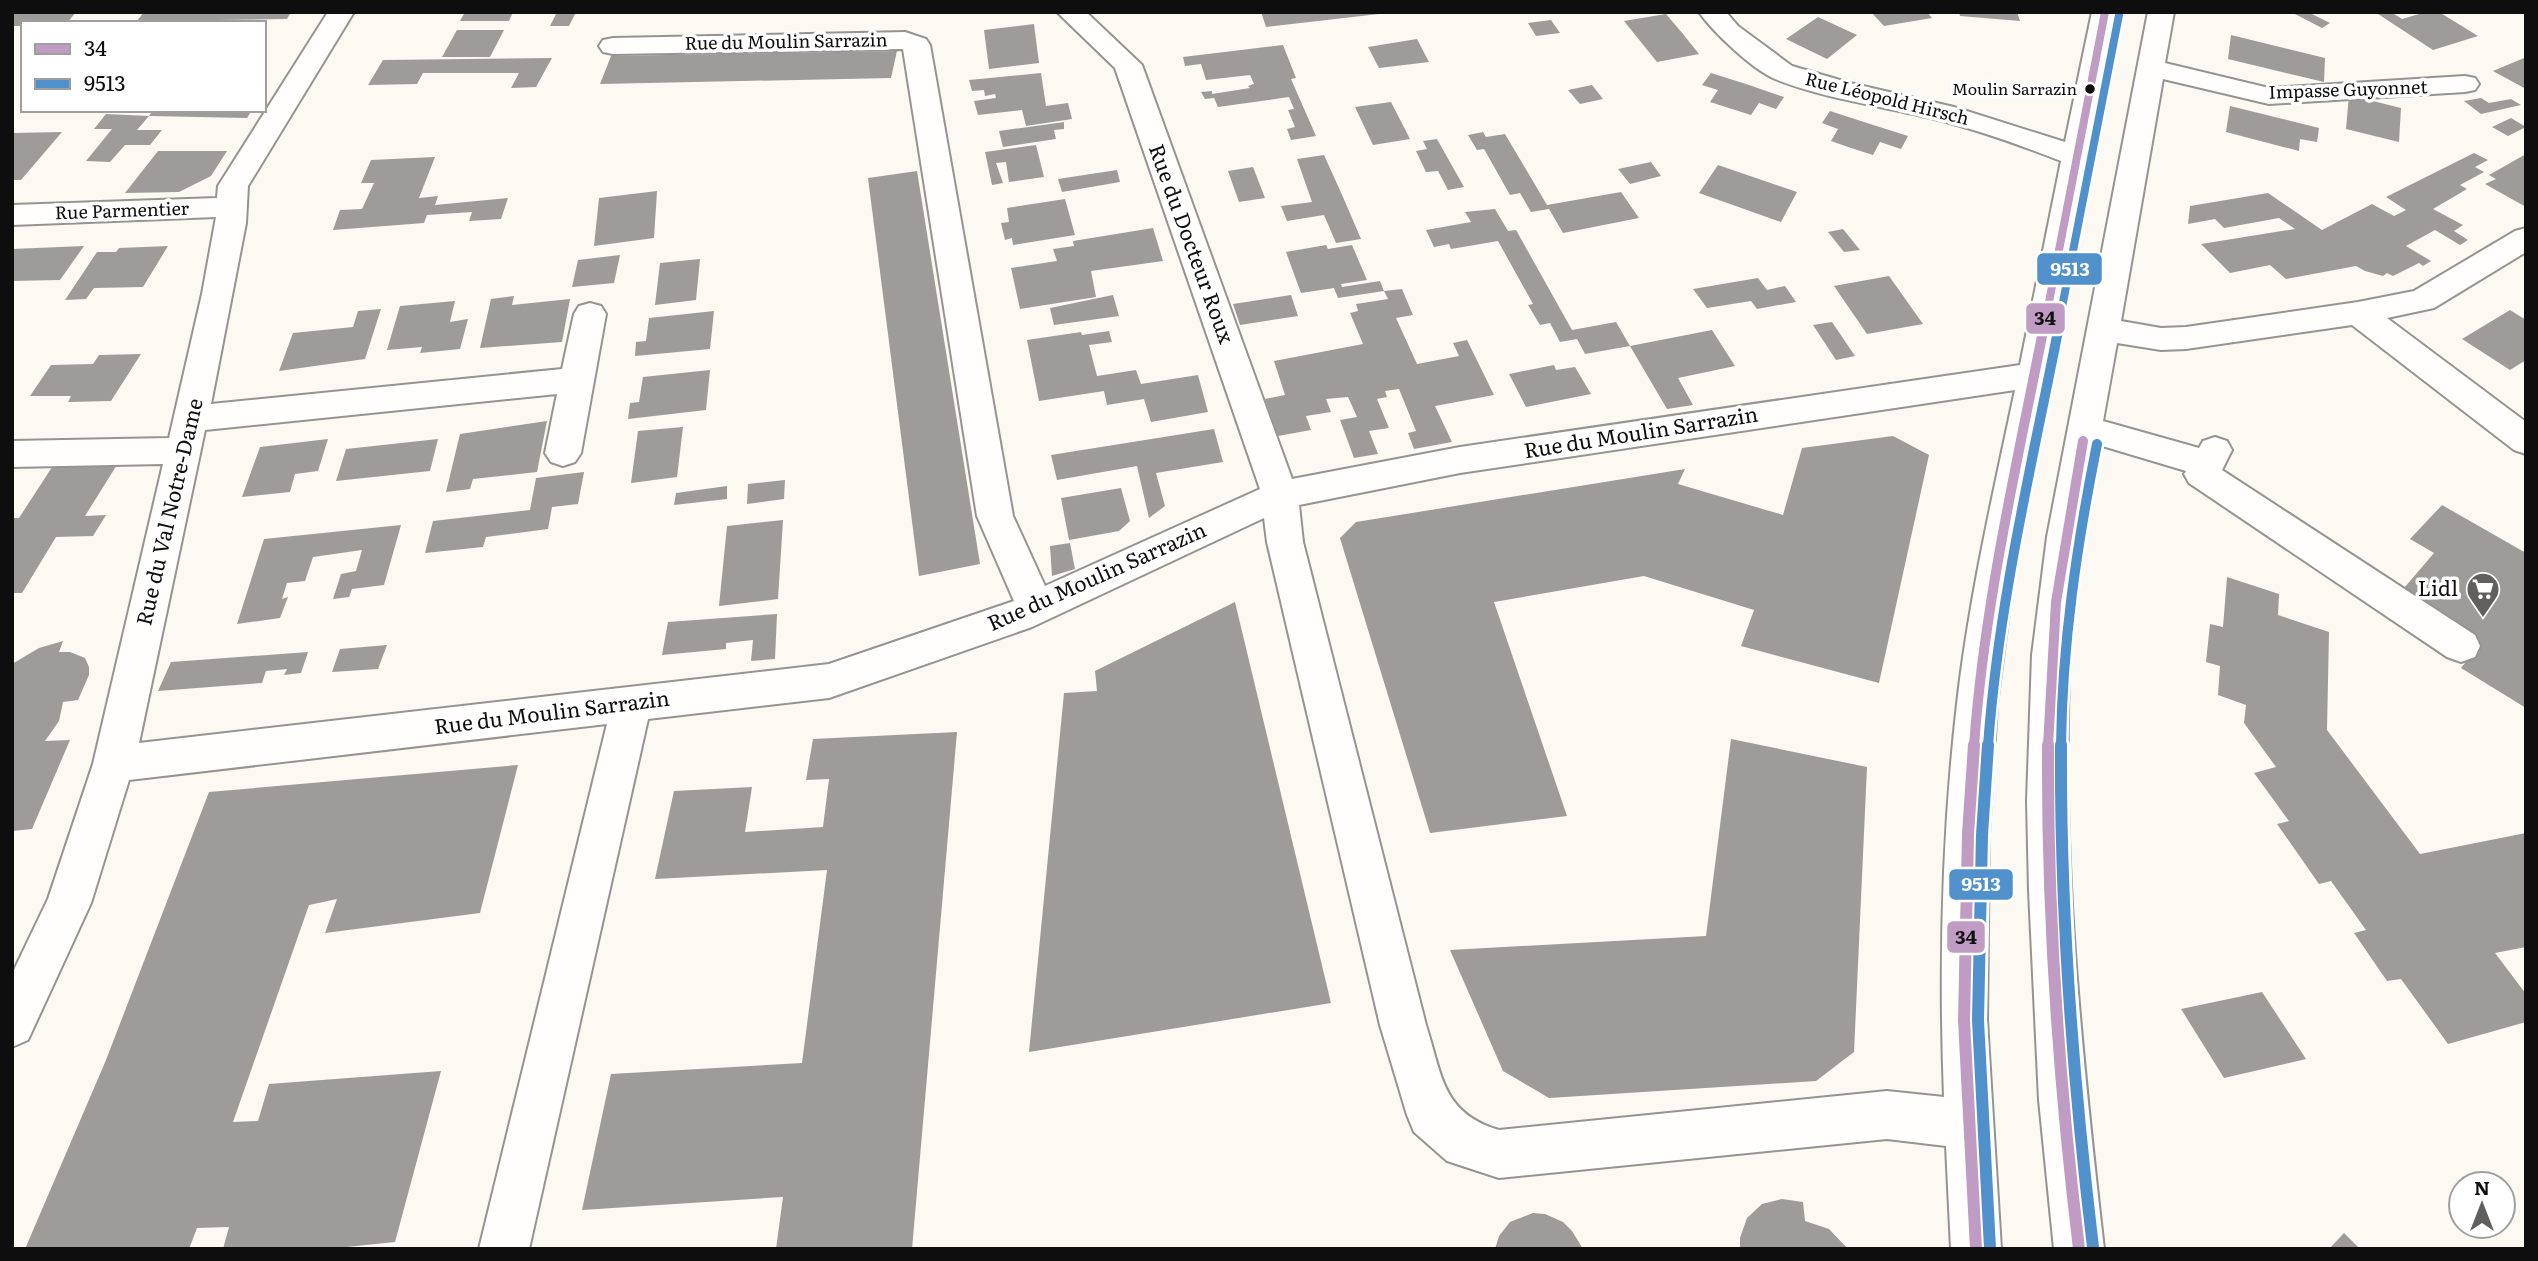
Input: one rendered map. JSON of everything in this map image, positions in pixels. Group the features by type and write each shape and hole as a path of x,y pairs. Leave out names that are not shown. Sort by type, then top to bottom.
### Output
{"street":[{"name":"Rue du Val Notre-Dame","path":"12,1024 69,902 114,764 218,294 231,223 233,186 341,12"},
{"name":"Rue du Docteur Roux","path":"1070,12 1128,65 1280,495 1284,542 1403,1025 1431,1115 1464,1144 1499,1154 1887,1115 1969,1124"},
{"name":"Rue Léopold Hirsch","path":"1712,12 1729,32 1782,72 1843,90 1956,116 2026,137 2079,157"},
{"path":"1976,1249 1964,1020 1968,834 1977,704 1993,589 2079,157 2105,12"},
{"path":"2079,1249 2062,1086 2051,878 2048,723 2051,655 2065,537 2161,12"},
{"name":"Rue du Moulin Sarrazin","path":"613,46 905,40 916,45 995,516 1029,593"},
{"name":"Impasse Guyonnet","path":"2150,68 2269,96 2465,84"},
{"name":"Rue Parmentier","path":"12,215 231,207"},
{"path":"2104,330 2161,339 2211,336 2423,300 2526,238"},
{"path":"2358,313 2524,438"},
{"path":"563,453 590,314"},
{"name":"Rue du Moulin Sarrazin","path":"114,764 829,681 1029,593 1280,495 1460,460 2036,375"},
{"path":"12,454 187,435 576,380"},
{"path":"2085,428 2212,457 2202,474 2461,646"},
{"path":"504,1249 624,740 630,704"}],"building":[{"path":"12,12 76,12 69,21 21,21 21,26 12,26"},
{"path":"144,12 291,12 287,19 137,21"},
{"path":"465,12 513,12 509,21 460,21"},
{"path":"557,12 576,12 569,26 550,26"},
{"path":"1261,12 1379,12 1379,14 1266,27"},
{"path":"1871,12 1927,12 1932,18 1884,26"},
{"path":"1959,12 2017,12 2020,21 1960,16"},
{"path":"2291,12 2308,12 2330,23 2322,28"},
{"path":"2375,12 2391,12 2402,19 2426,12 2439,12 2478,36 2433,50"},
{"path":"1666,14 1699,54 1657,62 1624,21"},
{"path":"1818,17 1857,35 1827,59 1786,39"},
{"path":"1551,20 1560,33 1536,36 1528,23"},
{"path":"1034,24 1039,63 989,69 984,30"},
{"path":"457,30 504,30 490,57 442,57"},
{"path":"2231,35 2325,58 2324,82 2228,59"},
{"path":"1417,39 1429,62 1379,68 1368,47"},
{"path":"1283,45 1296,78 1291,79 1316,136 1291,140 1287,129 1295,127 1288,110 1294,109 1289,97 1218,107 1214,98 1205,99 1201,92 1212,91 1212,94 1250,88 1248,86 1254,84 1250,75 1206,80 1201,64 1185,66 1183,57"},
{"path":"897,51 891,78 600,84 611,56"},
{"path":"552,58 536,87 511,88 519,73 423,73 417,84 368,85 383,60"},
{"path":"2524,58 2526,89 2493,71"},
{"path":"1041,73 1046,106 1068,103 1072,119 1026,126 1022,110 978,115 974,101 996,98 995,94 985,96 984,90 972,91 969,80"},
{"path":"1711,73 1784,97 1776,109 1759,103 1751,115 1710,102 1718,90 1702,85"},
{"path":"1592,85 1603,99 1580,104 1568,90"},
{"path":"2349,95 2401,108 2399,142 2346,129"},
{"path":"2481,98 2489,103 2511,99 2521,105 2481,114 2464,101"},
{"path":"1391,102 1410,139 1373,145 1355,107"},
{"path":"2230,106 2319,128 2317,142 2300,139 2299,151 2226,132"},
{"path":"1830,111 1908,136 1901,149 1880,142 1873,155 1851,148 1831,141 1838,129 1822,123"},
{"path":"152,112 251,112 247,118 149,116"},
{"path":"106,114 149,116 137,130 162,130 150,145 125,145 110,162 86,161 112,129 94,129"},
{"path":"2511,118 2526,127 2508,136 2492,127"},
{"path":"1064,122 1064,129 1054,130 1056,139 1003,147 999,131"},
{"path":"62,132 21,180 12,180 12,133"},
{"path":"1483,132 1486,137 1505,134 1547,205 1621,192 1639,218 1563,233 1549,209 1531,212 1520,193 1510,195 1484,149 1477,150 1468,135"},
{"path":"1437,139 1464,187 1448,190 1438,171 1426,172 1416,151 1427,149 1423,141"},
{"path":"1036,145 1044,177 1009,182 1006,162 996,163 1003,183 992,185 985,152"},
{"path":"158,151 227,151 211,176 179,192 125,193"},
{"path":"2474,153 2488,160 2475,167 2484,172 2460,185 2467,189 2433,209 2463,225 2454,231 2468,240 2460,245 2435,230 2406,246 2431,261 2423,266 2419,263 2393,276 2387,273 2383,276 2356,266 2286,279 2270,265 2230,273 2201,244 2295,229 2279,218 2224,228 2215,219 2188,224 2190,206 2268,193 2322,230 2372,204 2394,216 2406,210 2386,197"},
{"path":"2526,154 2526,207 2485,184 2496,179 2489,175"},
{"path":"1324,155 1361,239 1336,243 1324,215 1287,221 1281,206 1312,202 1297,159"},
{"path":"435,157 419,198 438,196 435,205 508,198 501,219 469,221 472,212 427,215 424,223 333,230 340,210 362,209 374,183 361,183 371,160"},
{"path":"1651,162 1661,176 1630,184 1618,169"},
{"path":"1718,165 1797,192 1781,222 1699,193"},
{"path":"1253,167 1265,198 1239,202 1228,171"},
{"path":"1117,170 1120,182 1062,192 1058,179"},
{"path":"917,171 980,564 919,576 868,178"},
{"path":"657,191 654,238 594,246 599,198"},
{"path":"1065,199 1075,235 1013,245 1012,238 1005,240 1001,223 1009,222 1007,208"},
{"path":"1495,209 1508,231 1516,230 1572,330 1616,322 1630,346 1585,354 1577,339 1560,342 1550,323 1540,325 1528,305 1533,304 1498,241 1451,249 1449,244 1434,247 1426,230 1471,222 1465,212"},
{"path":"1153,228 1163,261 1091,271 1096,297 1020,309 1011,268 1057,261 1053,249 1074,246 1073,241"},
{"path":"1843,229 1860,250 1844,252 1828,232"},
{"path":"1326,245 1328,249 1352,245 1367,280 1341,284 1342,287 1380,281 1384,291 1338,298 1334,288 1301,293 1286,252"},
{"path":"84,246 60,280 12,281 12,249"},
{"path":"168,246 143,287 94,288 86,299 65,300 97,252 116,252 119,248"},
{"path":"620,255 614,283 572,287 578,260"},
{"path":"700,259 696,300 655,305 660,263"},
{"path":"1889,276 1923,324 1867,334 1834,286"},
{"path":"1758,278 1767,290 1785,286 1796,302 1757,309 1751,301 1707,308 1693,289"},
{"path":"1402,289 1413,315 1396,318 1417,364 1459,356 1453,343 1467,340 1494,395 1435,406 1452,442 1414,449 1408,433 1416,431 1399,389 1385,391 1387,397 1377,399 1389,428 1369,431 1378,454 1354,458 1340,420 1357,417 1348,397 1326,399 1331,412 1306,416 1311,430 1278,436 1265,399 1285,395 1274,361 1363,344 1350,313 1358,311 1356,304 1388,299 1384,291"},
{"path":"1113,295 1119,316 1054,325 1050,308"},
{"path":"1291,295 1298,316 1240,325 1233,304"},
{"path":"514,296 512,305 570,299 562,342 480,348 491,299"},
{"path":"455,301 450,322 468,319 460,349 420,353 422,347 387,350 400,306"},
{"path":"381,309 365,359 279,371 293,333 353,327 358,311"},
{"path":"2510,310 2526,320 2526,360 2510,370 2462,339"},
{"path":"714,311 710,349 635,356 636,342 646,341 649,318"},
{"path":"1832,322 1855,356 1836,360 1813,325"},
{"path":"1712,330 1735,366 1678,378 1693,405 1667,409 1630,346"},
{"path":"1109,331 1112,342 1089,345 1097,376 1136,370 1141,384 1198,375 1208,412 1151,422 1144,399 1107,405 1104,391 1039,401 1027,340"},
{"path":"141,354 111,401 68,402 71,396 30,396 51,365 93,364 99,355"},
{"path":"1554,365 1556,370 1575,367 1591,394 1526,407 1509,374"},
{"path":"710,370 706,410 628,419 630,403 639,402 643,377"},
{"path":"547,421 537,472 473,479 470,489 446,492 460,434"},
{"path":"683,427 677,477 631,483 638,431"},
{"path":"1214,429 1223,462 1156,473 1165,506 1149,518 1137,466 1057,480 1051,455"},
{"path":"1893,436 1929,455 1879,683 1741,646 1754,610 1644,576 1494,602 1567,816 1430,833 1340,538 1356,522 1685,469 1678,484 1783,515 1802,448"},
{"path":"328,439 318,471 295,474 290,492 242,497 260,447"},
{"path":"438,439 430,471 336,481 346,449"},
{"path":"120,460 85,516 106,515 93,536 56,537 22,593 12,593 12,518 19,518 56,461"},
{"path":"584,472 578,504 552,507 548,529 486,537 483,547 425,553 433,521 530,510 536,478"},
{"path":"785,480 784,499 747,504 748,484"},
{"path":"727,486 727,499 674,505 676,493"},
{"path":"1121,488 1130,521 1119,531 1069,540 1061,498"},
{"name":"Lidl","path":"2442,505 2526,553 2526,708 2461,668 2480,644 2399,594 2434,553 2410,539"},
{"path":"783,520 778,599 719,606 727,526"},
{"path":"401,525 384,585 352,589 349,597 333,599 341,574 356,571 362,550 313,557 305,581 287,583 282,599 288,597 280,618 237,624 264,539"},
{"path":"1070,543 1075,569 1052,576 1050,546"},
{"path":"2227,577 2279,594 2278,615 2329,632 2327,730 2420,854 2526,833 2526,947 2495,953 2526,994 2526,1022 2448,1044 2401,979 2387,981 2354,933 2366,930 2331,881 2319,884 2277,824 2289,821 2254,773 2276,767 2244,723 2246,705 2218,695 2220,666 2206,662 2210,624 2223,627"},
{"path":"1235,602 1331,1003 1029,1052 1064,693 1097,691 1095,671"},
{"path":"777,614 775,659 751,661 753,640 726,643 726,649 662,655 668,622"},
{"path":"63,641 59,652 70,652 85,658 89,675 78,700 63,702 59,721 45,741 70,740 32,829 12,831 12,664 39,648"},
{"path":"387,645 378,669 332,672 340,649"},
{"path":"308,652 301,673 284,675 287,669 266,671 262,683 158,691 171,662"},
{"path":"957,732 912,1249 776,1249 783,1197 582,1210 611,1074 802,1063 827,870 655,879 674,791 752,787 745,832 823,827 829,779 806,780 813,739"},
{"path":"1731,739 1867,767 1854,1052 1816,1081 1549,1098 1503,1071 1450,950 1706,936"},
{"path":"518,765 480,913 325,933 337,899 309,905 233,1122 258,1121 269,1084 441,1071 395,1242 327,1249 223,1249 229,1227 197,1228 189,1249 25,1249 106,1060 209,792"},
{"path":"2262,992 2306,1059 2224,1078 2181,1009"},
{"path":"1782,1199 1803,1202 1805,1221 1829,1229 1848,1249 1740,1249 1740,1238 1747,1218 1762,1204"},
{"path":"1533,1213 1545,1214 1563,1222 1583,1249 1495,1249 1499,1236 1510,1222"},
{"path":"2344,1233 2360,1249 2329,1249"}],"transit line":[{"name":"34","path":"1976,1249 1964,1020 1968,834 1977,704 1993,589 2105,12"},
{"name":"9513","path":"1990,1248 1978,1020 1982,835 1991,705 2007,591 2119,15"},
{"name":"34","path":"2079,1249 2060,1039 2049,852 2048,734 2056,602 2083,441"},
{"name":"9513","path":"2093,1247 2074,1033 2061,769 2068,627 2078,548 2097,444"}],"place":[{"name":"Moulin Sarrazin","path":"2090,89"},
{"name":"Lidl","path":"2483,619"}]}
